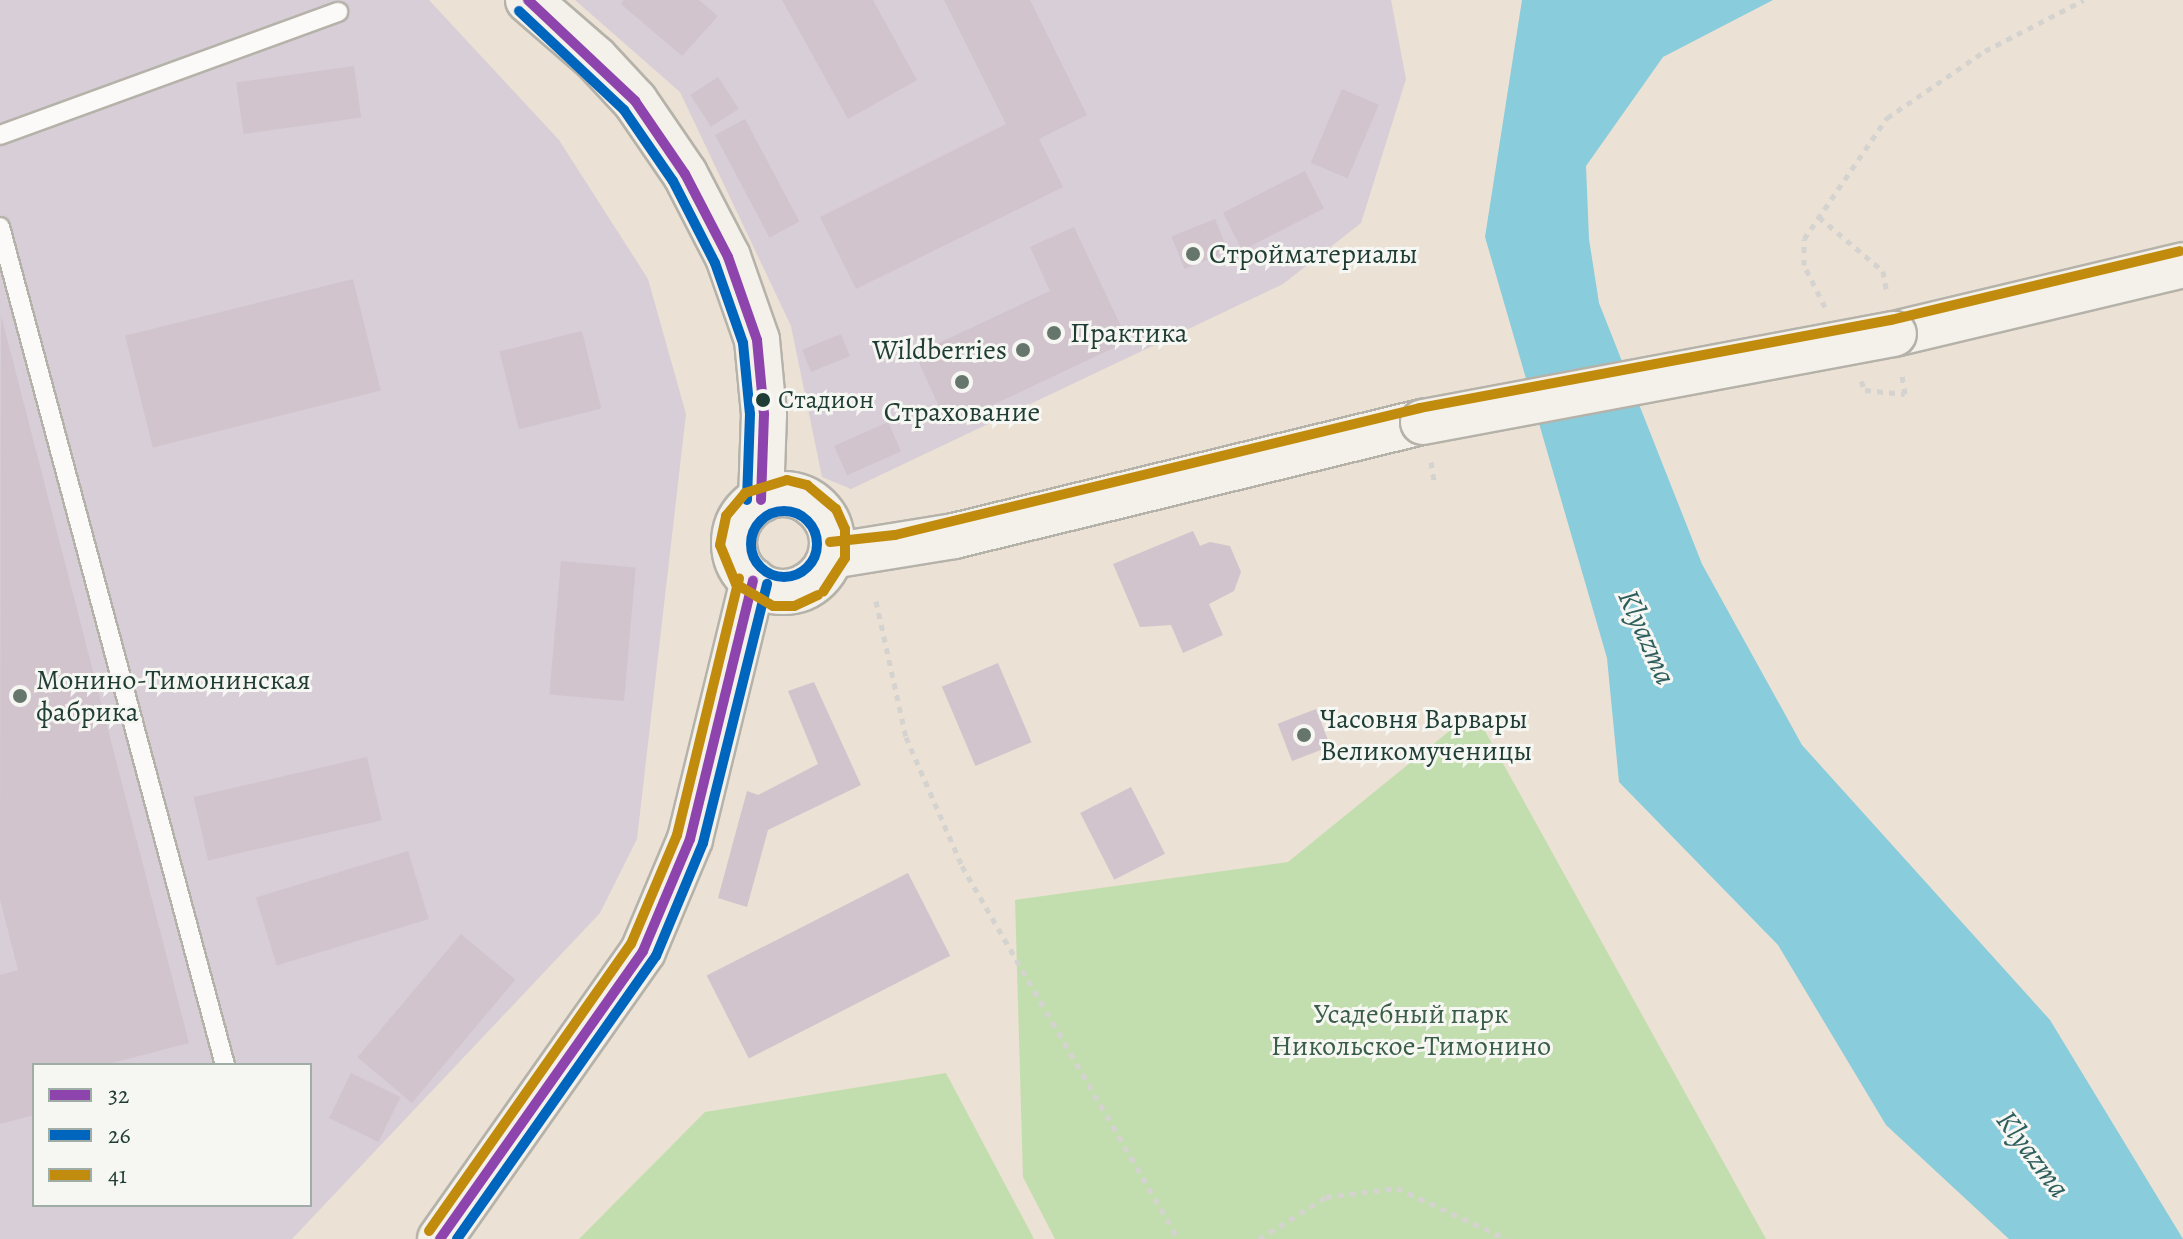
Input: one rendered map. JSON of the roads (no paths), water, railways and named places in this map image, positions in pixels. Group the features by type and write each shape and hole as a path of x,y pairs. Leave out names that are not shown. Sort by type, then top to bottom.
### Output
{"main road":[{"path":"528,0 618,81 685,174 750,313 763,396 761,500"},
{"path":"831,556 911,546 1423,422 1891,316 2183,265"},
{"path":"736,654 727,582 734,505 763,396"},
{"path":"784,494 814,505 831,532 831,556 819,577 799,590 774,592 753,581 738,563 734,538 743,516 761,500 784,494"},
{"path":"440,1239 643,951 690,839 753,581"}],"lane":[{"path":"0,135 338,12"},
{"path":"0,227 224,1063"}],"water":[{"name":"Klyazma","path":"1522,0 1773,0 1663,57 1586,166 1589,239 1599,303 1702,564 1802,745 2050,1020 2183,1239 2009,1239 1886,1125 1778,945 1619,782 1607,658 1485,237"}],"place":[{"name":"Стройматериалы","path":"1193,254"},
{"name":"Практика","path":"1054,333"},
{"name":"Wildberries","path":"1023,350"},
{"name":"Страхование","path":"962,382"},
{"name":"Стадион","path":"763,400"},
{"name":"Монино-Тимонинская фабрика","path":"20,696"},
{"name":"Часовня Варвары Великомученицы","path":"1304,735"}],"park label":[{"name":"Усадебный парк Никольское-Тимонино","path":"1411,1030"}]}
